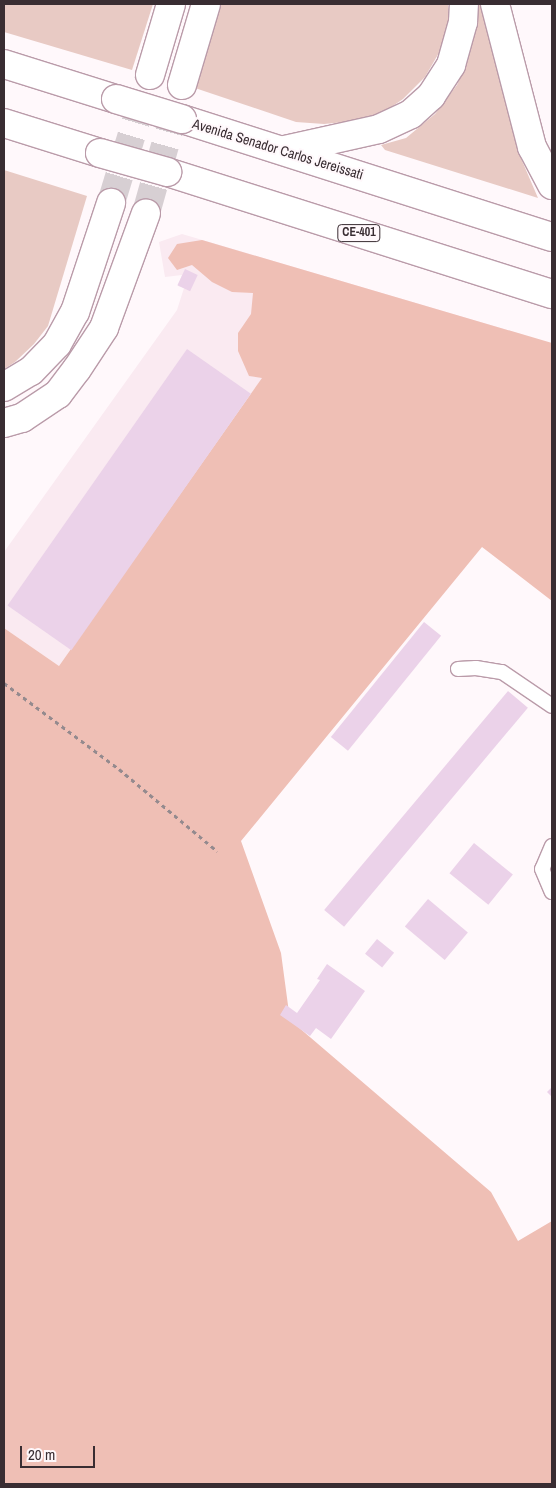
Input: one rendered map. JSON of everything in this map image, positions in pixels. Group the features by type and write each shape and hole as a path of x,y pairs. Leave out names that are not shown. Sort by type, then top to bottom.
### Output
{"main road":[{"path":"150,75 171,4"},
{"path":"182,85 206,4"},
{"path":"284,150 378,129 411,114 431,96 451,65 463,22 464,4"},
{"path":"495,4 532,147 552,185"},
{"name":"Avenida Senador Carlos Jereissati","path":"4,64 284,150 552,237"},
{"name":"CE-401","path":"4,123 552,294"},
{"path":"4,387 31,371 57,344 75,312 111,203"},
{"path":"4,423 22,418 58,394 77,369 104,328 146,213"}],"lane":[{"path":"458,669 476,668 502,672 552,706"},
{"path":"552,846 542,870 552,892"}],"path":[{"path":"4,683 119,769 217,851"}],"shaded area":[{"path":"4,4 153,4 132,70 4,32"},
{"path":"219,4 448,4 448,22 440,51 425,77 403,99 384,112 355,121 324,124 296,122 192,87"},
{"path":"477,4 485,4 520,156 538,198 385,150 381,145 406,138 435,114 457,85 467,63 475,30"},
{"path":"4,170 87,196 48,326 34,344 15,362 4,369"},
{"path":"182,234 524,335 297,329 59,666 4,628 4,552 177,310 184,288 178,286 182,275 165,277 159,242"},
{"path":"202,240 552,343 552,601 482,547 241,841 281,953 290,1020 491,1192 518,1241 552,1221 552,1484 4,1484 4,628 59,666 262,378 249,376 238,351 238,333 251,314 253,293 232,292 212,282 192,265 177,270 168,258 177,244"}],"building":[{"path":"185,269 198,275 190,291 177,285"},
{"path":"187,349 251,394 71,650 7,605"},
{"path":"424,622 441,636 348,751 331,737"},
{"path":"508,691 528,708 344,927 324,910"},
{"path":"474,843 513,874 488,905 449,873"},
{"path":"428,899 468,932 445,960 405,927"},
{"path":"377,939 394,953 382,968 365,954"},
{"path":"327,964 365,991 331,1039 316,1028 310,1036 280,1015 286,1005 297,1013 320,980 317,979"},
{"path":"552,1087 552,1097 547,1092"}],"tunnel":[{"path":"111,203 150,75"},
{"path":"146,213 182,85"}]}
